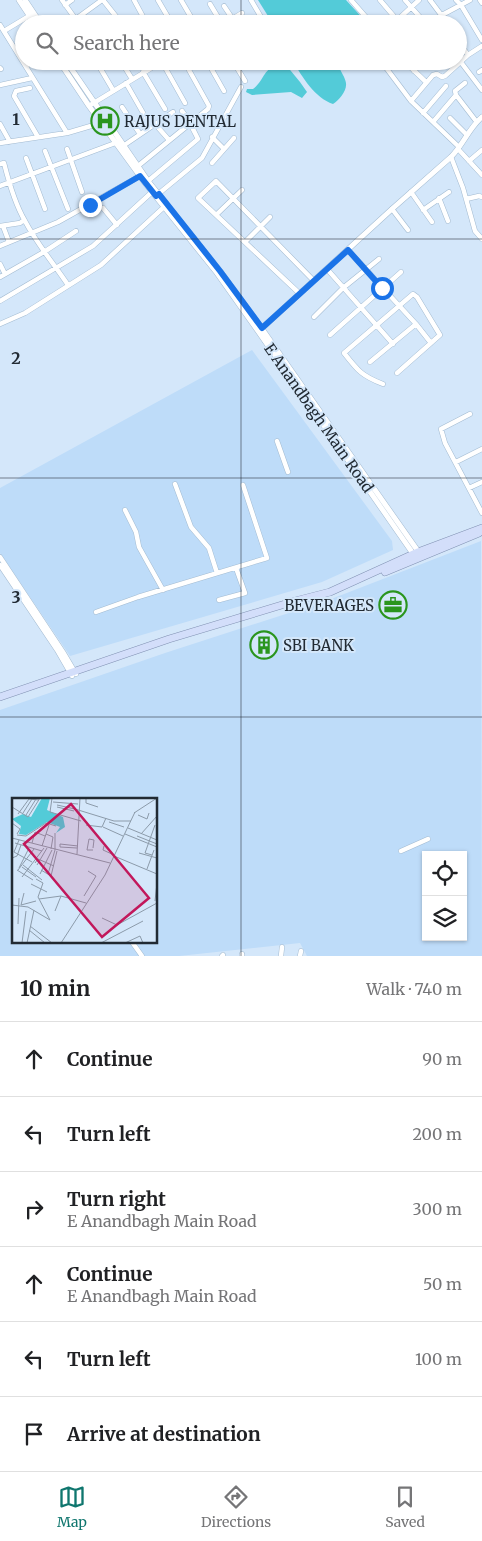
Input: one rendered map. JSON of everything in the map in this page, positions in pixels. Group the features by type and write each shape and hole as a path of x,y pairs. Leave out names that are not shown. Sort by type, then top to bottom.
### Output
{"main road":[{"path":"0,696 295,600 330,592 482,528"},
{"path":"418,556 482,532"},
{"path":"0,701 73,673"}],"street":[{"path":"19,0 28,15"},
{"path":"25,0 35,15"},
{"path":"72,0 63,2 72,15"},
{"path":"81,15 102,0 114,15"},
{"path":"134,0 142,15"},
{"path":"158,0 167,15"},
{"path":"181,0 190,15"},
{"path":"252,0 260,15"},
{"path":"351,0 364,15"},
{"path":"380,0 390,15"},
{"path":"405,0 418,15"},
{"path":"403,15 419,0"},
{"path":"430,0 442,15 470,0"},
{"path":"456,0 482,40"},
{"path":"210,4 217,15"},
{"path":"224,6 231,15"},
{"path":"238,15 242,13"},
{"path":"4,31 15,24"},
{"path":"0,25 15,48"},
{"path":"468,55 482,46"},
{"path":"28,70 67,133"},
{"name":"E Anandbagh Main Road","path":"65,70 138,166 164,207 260,329"},
{"name":"E Anandbagh Main Road","path":"71,70 101,123 120,143 140,176 220,271 418,556"},
{"path":"102,70 114,90"},
{"path":"126,70 132,79"},
{"path":"91,104 147,70"},
{"path":"167,70 185,103"},
{"path":"138,166 208,109 209,106 189,70"},
{"path":"212,70 224,91"},
{"path":"238,70 244,81"},
{"path":"388,70 411,101 459,148 482,175"},
{"path":"411,101 435,74 442,77 450,70"},
{"path":"467,70 482,90"},
{"path":"414,71 426,82"},
{"path":"143,72 165,109"},
{"path":"0,85 32,78"},
{"path":"126,83 146,118"},
{"path":"433,122 456,95 455,91 465,83"},
{"path":"423,113 446,86"},
{"path":"0,301 94,246 117,225 202,158 241,87"},
{"path":"30,88 16,91 14,96 38,137"},
{"path":"456,95 476,122"},
{"path":"122,107 140,134"},
{"path":"148,181 198,139 182,111"},
{"path":"0,186 120,143 140,134 173,112"},
{"path":"260,329 451,157 476,122 482,117"},
{"path":"450,118 467,135"},
{"path":"0,143 67,133 101,123"},
{"path":"0,124 10,142"},
{"path":"155,124 169,140"},
{"path":"212,137 224,149"},
{"path":"212,163 234,138"},
{"path":"67,149 82,192"},
{"path":"469,160 482,150"},
{"path":"45,151 68,209"},
{"path":"451,157 475,231 482,239"},
{"path":"26,158 45,209"},
{"path":"0,164 4,163 9,183 24,220 68,285"},
{"path":"0,246 58,222 140,176"},
{"path":"298,294 198,198 216,181 313,280"},
{"path":"216,215 242,190"},
{"path":"411,192 432,222"},
{"path":"423,210 449,192"},
{"path":"466,199 482,197"},
{"path":"439,198 448,221"},
{"path":"0,324 25,313 100,265 164,207"},
{"path":"103,208 117,225"},
{"path":"392,209 408,230"},
{"path":"245,242 270,217"},
{"path":"9,242 1,226 20,223 24,220"},
{"path":"0,264 2,276 76,231"},
{"path":"348,250 400,306 431,343"},
{"path":"314,317 343,288 379,259"},
{"path":"327,269 375,326 393,344"},
{"path":"330,336 401,272"},
{"path":"383,384 365,377 344,354 413,294 418,297 440,332 438,338 397,373"},
{"path":"370,362 416,324"},
{"path":"470,414 442,429 445,443 482,513"},
{"path":"277,440 288,472"},
{"path":"456,462 482,449"},
{"path":"469,488 482,482"},
{"path":"175,484 191,527 209,548 217,573"},
{"path":"96,612 267,558 243,485"},
{"path":"125,510 136,532 139,547 163,590"},
{"path":"0,557 11,578 73,673"},
{"path":"0,565 11,578"},
{"path":"219,600 245,593 236,568"},
{"path":"401,851 428,839"},
{"path":"133,944 142,956"},
{"path":"281,956 282,947"}],"shaded area":[{"path":"252,350 392,541 393,550 322,582 70,656 0,553 0,488"},
{"path":"481,541 482,956 307,956 300,943 179,956 0,956 0,710 165,653 326,601"}],"water":[{"path":"258,0 346,0 360,15 267,15"},
{"path":"290,70 307,92 302,98 291,92 252,95 246,92 247,89 253,89 257,85 267,71"},
{"path":"299,70 340,70 346,83 342,95 333,104 320,97"}],"place":[{"name":"RAJUS DENTAL","path":"105,121"},
{"name":"BEVERAGES","path":"393,605"},
{"name":"SBI BANK","path":"264,645"}],"route":[{"path":"90,205 140,176 156,196 159,194 262,328 348,250 382,288"}]}
